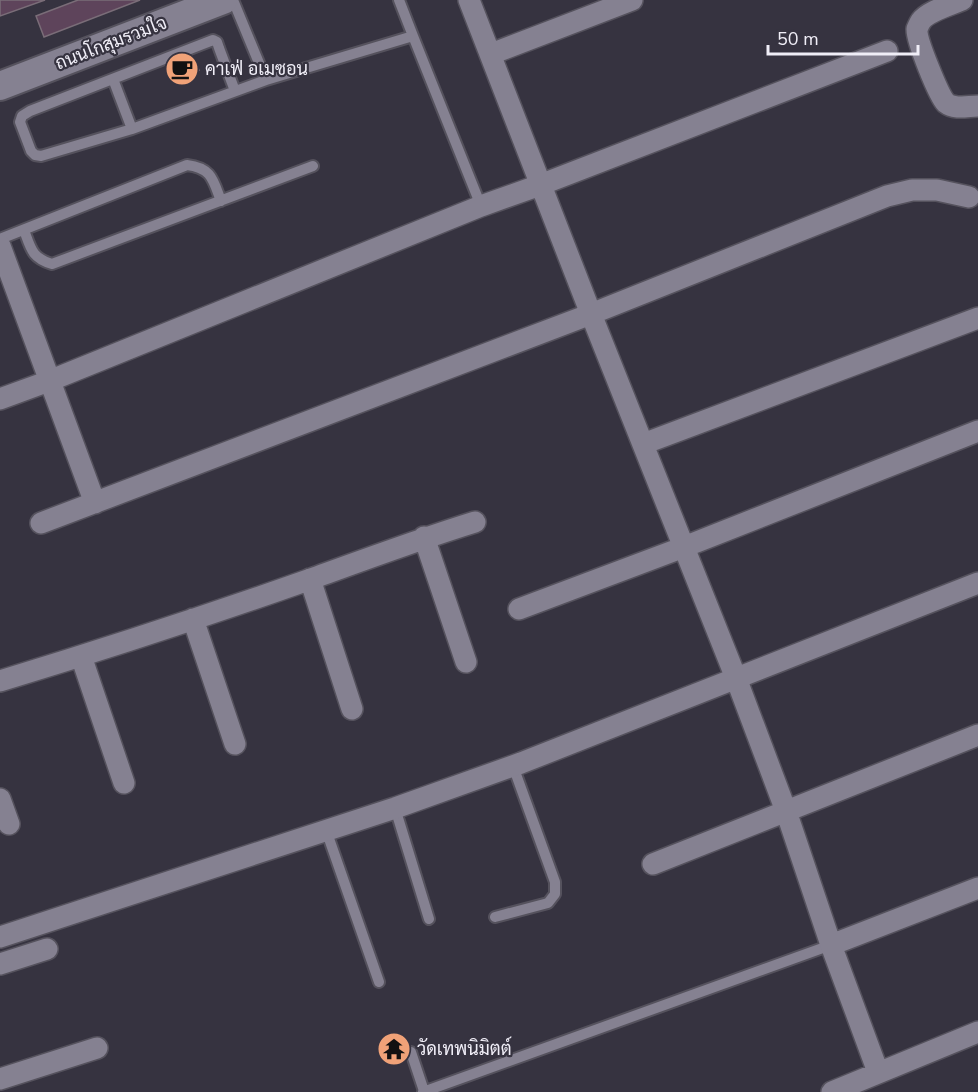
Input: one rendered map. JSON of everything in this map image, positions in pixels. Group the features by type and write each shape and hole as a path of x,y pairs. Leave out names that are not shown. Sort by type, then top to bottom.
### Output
{"street":[{"name":"ถนนโกสุมรวมใจ","path":"0,86 223,0"},
{"path":"470,0 540,185 736,678 786,811 831,945 878,1072"},
{"path":"491,54 632,0"},
{"path":"962,0 931,13 921,20 917,29 938,92 946,102 954,107 978,106"},
{"path":"0,399 481,206 887,51"},
{"path":"41,523 591,314 886,196 912,190 937,190 969,197"},
{"path":"0,246 95,503"},
{"path":"643,444 978,318"},
{"path":"519,609 684,547 978,431"},
{"path":"0,681 193,619 424,537 475,522"},
{"path":"424,537 466,662"},
{"path":"310,579 352,709"},
{"path":"0,937 395,808 513,766 978,583"},
{"path":"193,619 235,744"},
{"path":"81,656 124,783"},
{"path":"653,864 978,735"},
{"path":"0,799 9,824"},
{"path":"831,945 978,888"},
{"path":"0,964 47,949"},
{"path":"832,1092 978,1032"},
{"path":"0,1079 97,1048"}],"lane":[{"path":"233,0 266,80"},
{"path":"399,0 481,206"},
{"path":"235,91 217,42 213,40 30,111 22,116 20,122 31,151 41,156 132,129 266,80 413,36"},
{"path":"113,79 132,129"},
{"path":"0,239 187,165 200,166 209,174 221,201"},
{"path":"24,230 31,250 40,260 52,264 313,166"},
{"path":"495,917 548,903 555,894 555,882 513,766"},
{"path":"395,808 429,919"},
{"path":"326,830 379,982"},
{"path":"411,1052 424,1092 831,945"}],"building":[{"path":"0,0 45,0 0,16"},
{"path":"78,0 140,0 44,37 36,16"},
{"path":"192,56 199,70 173,81 167,68"}],"place":[{"name":"คาเฟ่ อเมซอน","path":"182,69"},
{"name":"วัดเทพนิมิตต์","path":"394,1049"}]}
